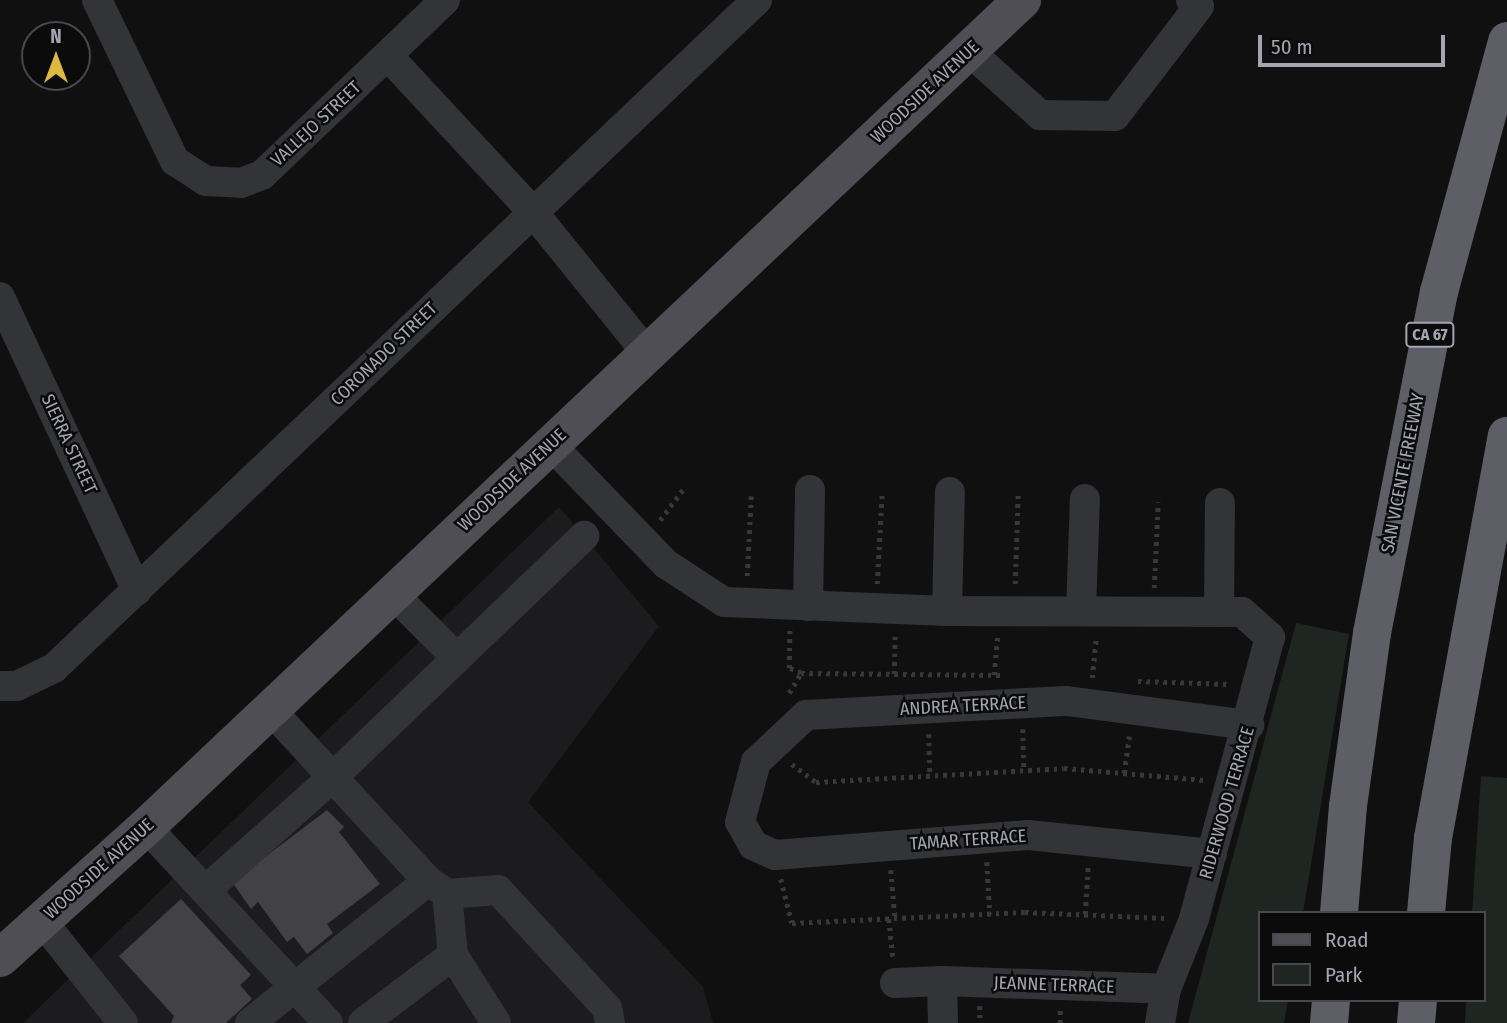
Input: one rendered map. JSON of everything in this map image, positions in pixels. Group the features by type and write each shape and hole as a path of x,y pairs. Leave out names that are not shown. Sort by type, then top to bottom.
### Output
{"highway":[{"name":"SAN VICENTE FREEWAY","path":"1339,911 1348,806 1372,633 1438,292 1507,41"},
{"path":"1426,911 1433,838 1507,436"},
{"path":"1329,1023 1331,1002"},
{"path":"1416,1023 1418,1002"}],"main road":[{"name":"WOODSIDE AVENUE","path":"0,958 146,827 391,592 1022,0"}],"street":[{"name":"VALLEJO STREET","path":"97,0 175,161 206,181 241,183 262,175 445,0"},
{"name":"CORONADO STREET","path":"0,686 17,686 54,668 757,0"},
{"path":"969,51 1040,115 1115,116 1199,6 1191,0"},
{"path":"388,56 532,211 647,353"},
{"name":"SIERRA STREET","path":"0,298 137,591"},
{"name":"RIDERWOOD TERRACE","path":"550,444 666,564 724,602 799,605 886,598 947,611 1007,601 1090,611 1242,612 1269,637 1249,725 1194,919 1166,989 1160,1023"},
{"path":"799,605 810,490"},
{"path":"947,611 950,492"},
{"path":"1085,499 1090,611"},
{"path":"1219,612 1220,503"},
{"path":"206,890 334,776 584,536"},
{"path":"391,592 457,658"},
{"name":"ANDREA TERRACE","path":"775,855 753,845 740,822 756,762 806,715 1067,701 1249,725"},
{"path":"269,708 437,888 453,955 496,1023"},
{"path":"146,827 328,1023"},
{"name":"TAMAR TERRACE","path":"775,855 1028,835 1212,854"},
{"path":"250,1023 293,985 437,888 498,890 607,1008 610,1023"},
{"path":"42,921 123,1023"},
{"path":"363,1023 453,955"},
{"path":"942,981 943,1023"},
{"name":"JEANNE TERRACE","path":"895,983 942,981 1166,989"}],"path":[{"path":"656,526 685,487"},
{"path":"882,491 886,598 894,674"},
{"path":"994,675 1007,601 1018,495"},
{"path":"747,584 751,496"},
{"path":"1154,596 1158,502"},
{"path":"794,726 778,711 801,673 789,668 799,605"},
{"path":"1090,611 1092,679"},
{"path":"1022,703 1024,771"},
{"path":"928,708 930,776"},
{"path":"1124,774 1133,710"},
{"path":"771,748 816,782 1064,768 1232,783"},
{"path":"986,839 990,914"},
{"path":"1086,914 1089,841"},
{"path":"888,846 895,983"},
{"path":"775,855 792,923 990,914 1086,914 1194,919"}],"shaded area":[{"path":"559,507 659,626 528,802 703,987 713,1023 23,1023"}],"green space":[{"path":"1296,623 1349,634 1303,911 1258,911 1258,1002 1288,1002 1284,1023 1188,1023"},
{"path":"1481,776 1507,778 1507,1023 1465,1023 1466,1002 1486,1002 1486,911 1472,911"}],"building":[{"path":"327,810 344,827 339,832 380,884 327,924 333,933 307,954 294,937 287,942 258,902 251,909 232,882"},
{"path":"181,899 251,975 240,985 252,999 226,1023 171,1023 174,1016 119,956"}]}
